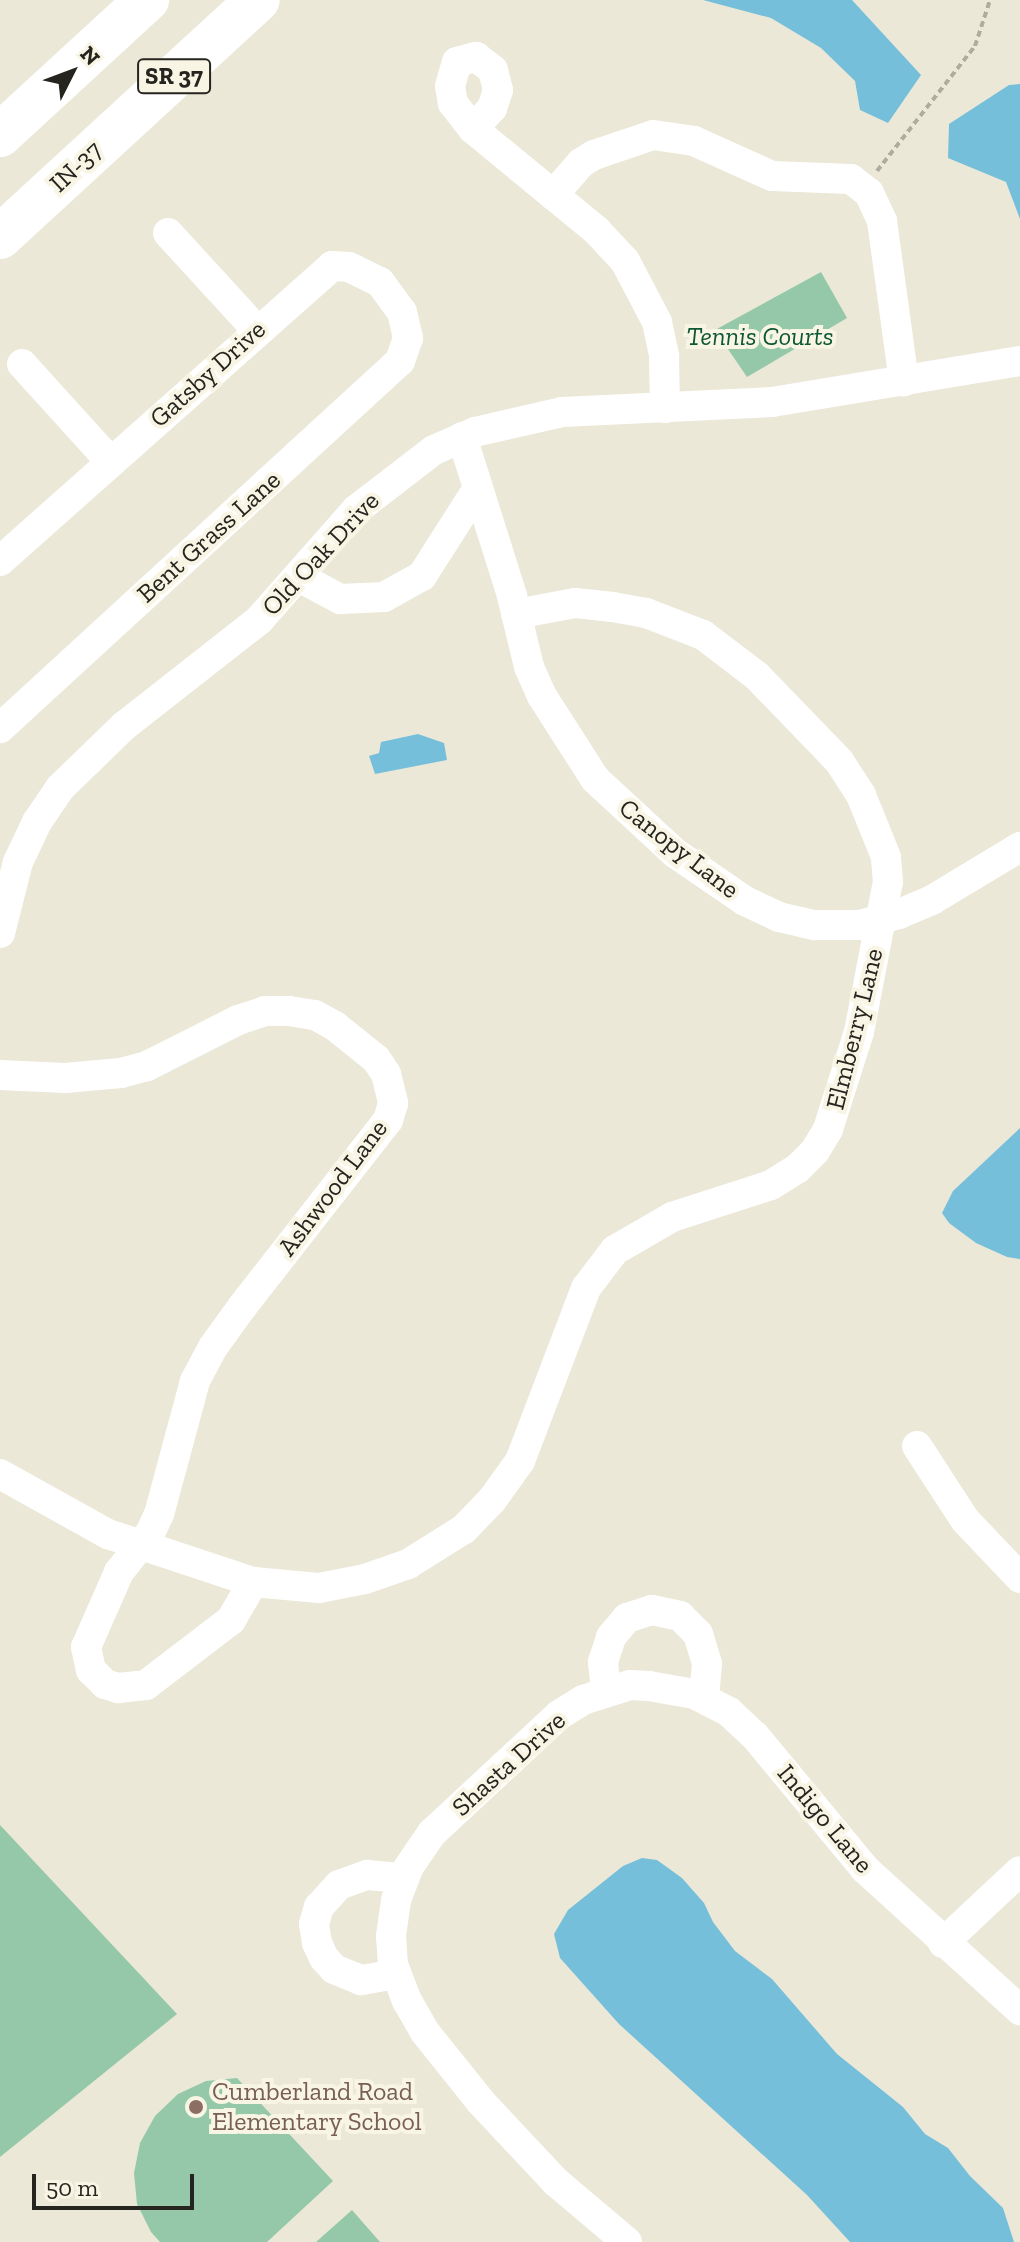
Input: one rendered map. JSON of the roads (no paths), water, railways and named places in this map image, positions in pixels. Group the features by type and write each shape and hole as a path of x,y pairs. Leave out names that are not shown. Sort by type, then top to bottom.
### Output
{"highway":[{"name":"SR 37","path":"0,135 147,0"},
{"name":"IN-37","path":"0,237 258,0"}],"street":[{"path":"473,129 597,231 625,261 657,322 664,356 665,408"},
{"path":"553,195 581,163 594,155 653,135 694,141 772,176 851,179 877,205 882,221 904,382"},
{"path":"168,233 257,330"},
{"name":"Gatsby Drive","path":"0,561 332,266 349,267 380,282 402,312 408,338"},
{"name":"Bent Grass Lane","path":"0,728 369,391 400,361 408,338"},
{"name":"Old Oak Drive","path":"0,933 18,862 37,822 60,788 124,726 259,620 356,510 434,450 462,437 562,412 772,402 1020,361"},
{"path":"22,364 111,462"},
{"name":"Canopy Lane","path":"462,437 529,667 572,747 595,779 621,807 675,853 745,901 779,917 814,925 860,925 883,920 932,900 1020,847"},
{"path":"299,577 340,599 384,597 422,576 478,488"},
{"name":"Elmberry Lane","path":"253,1582 319,1588 365,1579 408,1564 464,1529 492,1500 520,1461 586,1288 615,1250 672,1217 771,1185 797,1169 815,1151 841,1097 883,920 888,882 886,857 861,795 839,761 731,654 703,635 646,613 575,603 516,614"},
{"name":"Ashwood Lane","path":"0,1075 65,1078 121,1073 147,1066 238,1020 265,1011 289,1011 315,1015 358,1042 376,1059 392,1091 388,1120 213,1347 188,1403 159,1514 140,1546 119,1572 86,1647 91,1670 105,1684 118,1688 146,1685 231,1620 253,1582"},
{"path":"917,1446 965,1520 1020,1578"},
{"path":"0,1474 108,1534 253,1582"},
{"path":"606,1691 603,1662 611,1637 627,1618 652,1610 680,1616 698,1634 707,1664 704,1697"},
{"name":"Indigo Lane","path":"606,1691 649,1686 704,1697 743,1724 865,1869 1020,2010"},
{"name":"Shasta Drive","path":"606,1691 583,1700 548,1726 432,1833 403,1878 392,1919 396,1974 425,2032 481,2102 556,2182 627,2242"},
{"path":"943,1943 1020,1871"},
{"path":"396,1974 361,1980 334,1969 317,1943 314,1924 319,1907 339,1885 367,1875 403,1878"}],"water":[{"path":"703,0 852,0 921,75 888,123 860,110 855,81 821,48 771,18"},
{"path":"1020,84 1020,219 1006,182 948,158 949,124 1009,85"},
{"path":"418,734 444,743 447,760 375,774 369,756 379,753 381,742"},
{"path":"1020,1128 1020,1259 1007,1257 976,1243 949,1223 942,1213 953,1191"},
{"path":"642,1858 657,1860 682,1878 704,1903 713,1922 735,1951 772,1979 837,2054 903,2107 925,2134 948,2148 970,2176 1003,2208 1014,2242 850,2242 807,2195 619,2024 560,1958 554,1934 568,1910 623,1866"}],"place":[{"name":"Cumberland Road Elementary School","path":"196,2107"}],"park label":[{"name":"Tennis Courts","path":"760,337"}]}
